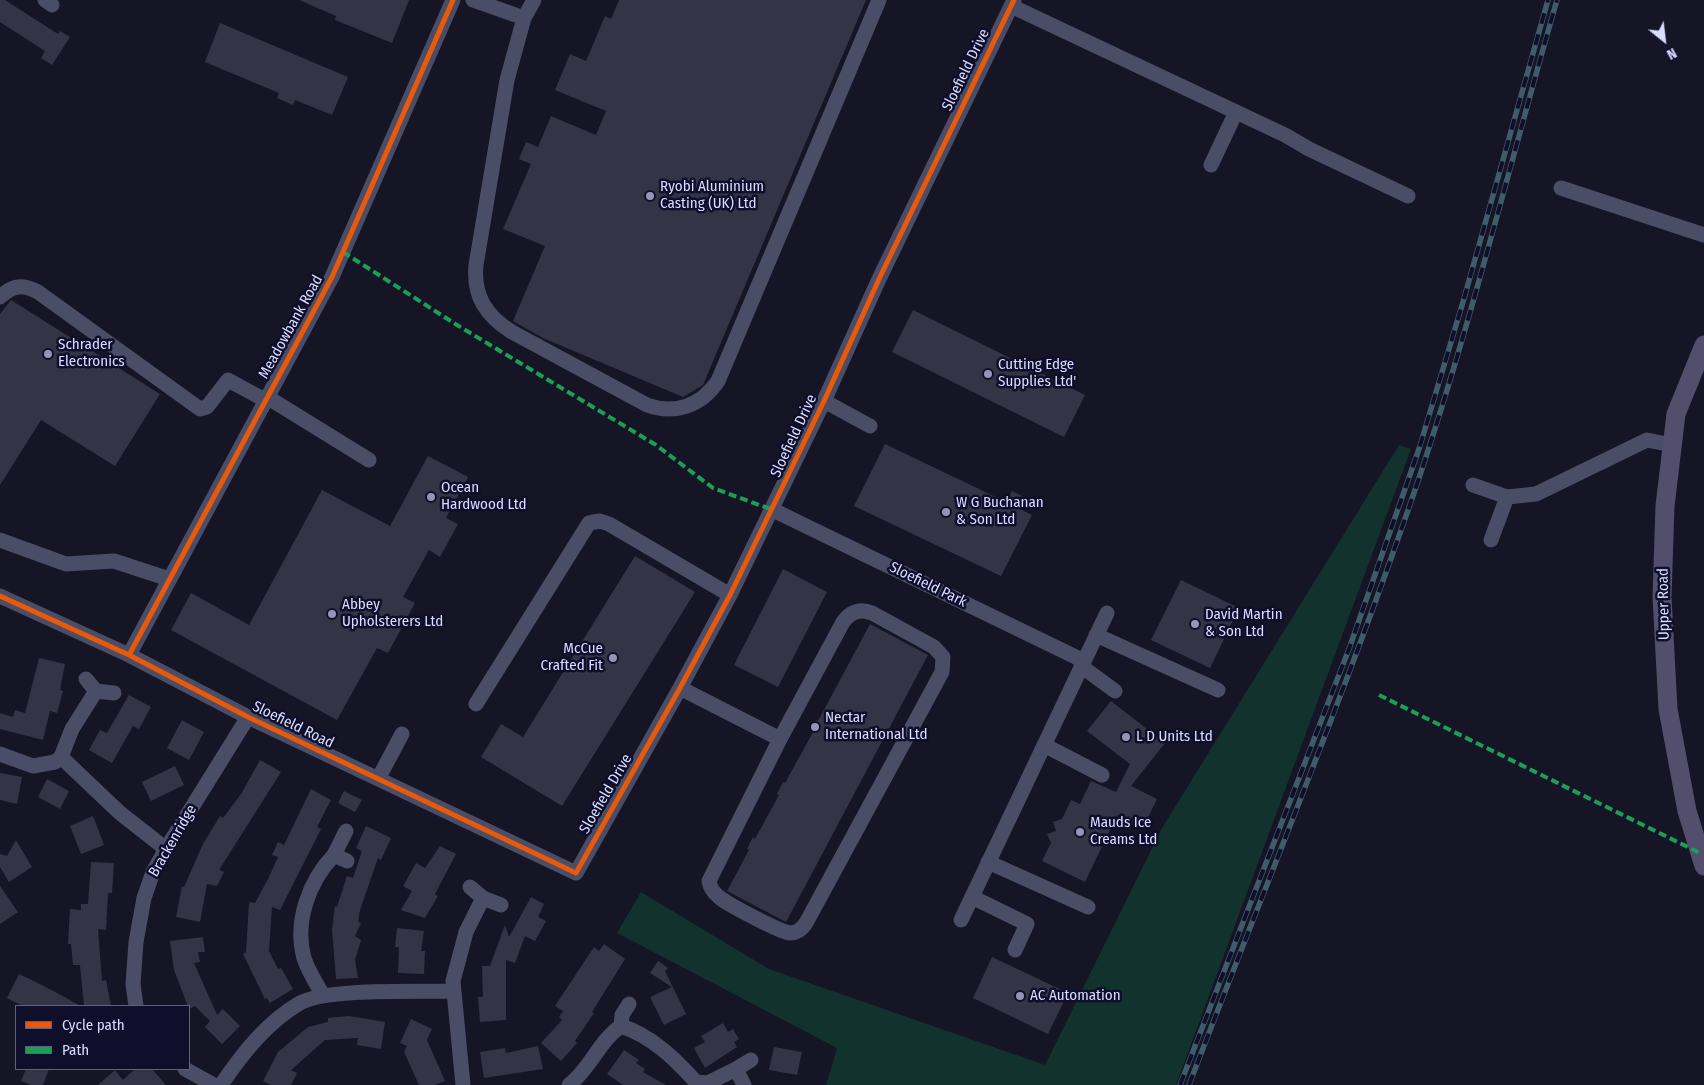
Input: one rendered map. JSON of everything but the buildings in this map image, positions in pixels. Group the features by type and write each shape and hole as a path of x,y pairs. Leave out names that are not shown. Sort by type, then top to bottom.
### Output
{"main road":[{"name":"Upper Road","path":"1704,345 1676,414 1665,506 1662,597 1668,709 1687,811 1704,866"}],"street":[{"name":"Meadowbank Road","path":"129,655 332,277 453,0"},
{"path":"473,0 524,18"},
{"path":"534,0 524,18 507,80 476,265 479,299 495,320 512,332 647,405 674,410 691,405 704,397 722,374 880,0"},
{"path":"1012,3 1408,196"},
{"name":"Sloefield Drive","path":"576,873 680,688 773,510 883,270 1012,3"},
{"path":"1211,165 1236,112"},
{"path":"1561,188 1704,235"},
{"path":"0,297 14,287 22,286 38,292 200,409 206,407 228,380 266,398 369,460"},
{"path":"824,402 870,426"},
{"path":"1473,485 1507,497 1536,494 1647,440 1672,445"},
{"path":"1491,540 1507,497"},
{"name":"Sloefield Park","path":"773,510 1082,664 1115,691"},
{"path":"476,704 589,523 600,521 609,524 730,595"},
{"path":"0,540 66,564 114,561 169,579"},
{"name":"Sloefield Road","path":"0,596 129,655 248,717 576,873"},
{"path":"863,610 872,613 934,647 943,657 942,672 806,923 799,931 792,933 780,930 720,898 711,888 709,881 713,869 780,739 843,622 854,612 863,610"},
{"path":"961,920 1107,613"},
{"path":"1096,635 1218,690"},
{"path":"0,754 33,766 48,765 61,757 91,685 114,693"},
{"path":"680,688 780,739"},
{"name":"Brackenridge","path":"136,1005 133,984 139,920 144,898 166,848 248,717"},
{"path":"378,779 402,734"},
{"path":"1044,745 1102,775"},
{"path":"61,757 120,813 166,848"},
{"path":"323,995 304,960 301,943 302,922 309,893 322,868 340,858 346,830"},
{"path":"988,862 1088,907"},
{"path":"470,888 484,898 500,904"},
{"path":"972,897 1027,924 1015,950"},
{"path":"463,1085 452,991 460,951 484,898"},
{"path":"221,1085 236,1063 263,1032 301,1003 323,995 452,991"},
{"path":"569,1085 590,1064 608,1037 621,1026 622,1015 629,1004"},
{"path":"621,1026 632,1030 662,1049 682,1065 696,1082 708,1083 736,1070 751,1060"},
{"path":"188,1070 214,1085"},
{"path":"736,1070 744,1085"}],"green space":[{"path":"1399,445 1411,449 1176,1085 826,1085 837,1048 617,933 641,892 769,969 1045,1065 1162,828"}],"railway":[{"path":"1180,1085 1349,649 1419,449 1463,302 1548,0"},
{"path":"1189,1085 1334,713 1416,487 1472,306 1557,0"}],"marked path":[{"path":"343,252 457,325 656,445 713,488 773,510"},
{"path":"1379,695 1700,853"}],"cycle path":[{"path":"129,655 332,277 453,0"},
{"path":"0,596 129,655 248,717 576,873 730,595 824,401 879,279 1014,0"}],"place":[{"name":"Ryobi Aluminium Casting (UK) Ltd","path":"650,196"},
{"name":"Schrader Electronics","path":"48,354"},
{"name":"Cutting Edge Supplies Ltd'","path":"988,374"},
{"name":"Ocean Hardwood Ltd","path":"431,497"},
{"name":"W G Buchanan & Son Ltd","path":"946,512"},
{"name":"Abbey Upholsterers Ltd","path":"332,614"},
{"name":"David Martin & Son Ltd","path":"1195,624"},
{"name":"McCue Crafted Fit","path":"613,658"},
{"name":"Nectar International Ltd","path":"815,727"},
{"name":"L D Units Ltd","path":"1126,737"},
{"name":"Mauds Ice Creams Ltd","path":"1080,832"},
{"name":"AC Automation","path":"1020,996"}]}
